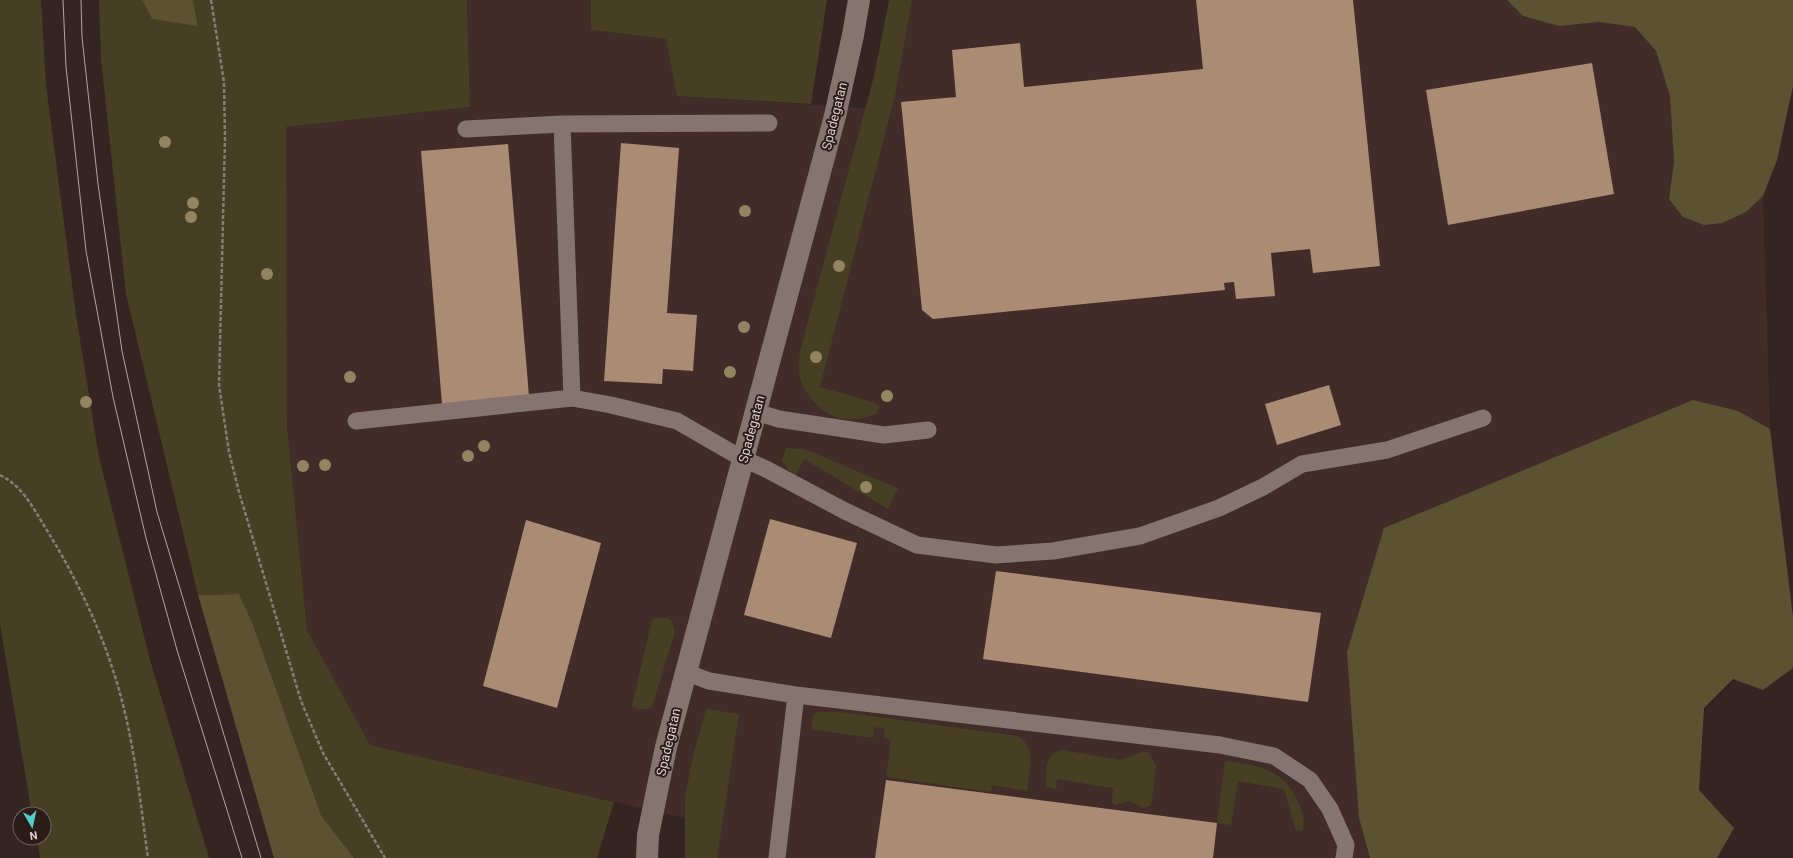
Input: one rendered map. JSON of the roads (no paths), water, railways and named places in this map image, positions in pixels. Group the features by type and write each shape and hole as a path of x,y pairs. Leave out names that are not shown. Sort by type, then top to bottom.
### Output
{"street":[{"name":"Spadegatan","path":"647,858 648,834 664,755 835,116 853,35 859,0"}],"lane":[{"path":"466,128 562,124 769,123"},
{"path":"562,124 572,398"},
{"path":"356,421 572,398 611,405 677,421 743,459 766,469 845,511 917,545 996,555 1053,551 1140,536 1219,508 1263,487 1302,464 1387,450 1483,418"},
{"path":"756,412 779,420 884,435 928,430"},
{"path":"685,672 709,681 796,695 1220,744 1274,756 1310,780 1326,803 1346,845 1344,858"},
{"path":"777,858 796,695"}],"tram line":[{"path":"63,0 66,67 86,251 113,397 146,538 177,650 242,858"},
{"path":"81,0 82,37 98,184 122,351 157,512 261,858"}]}
